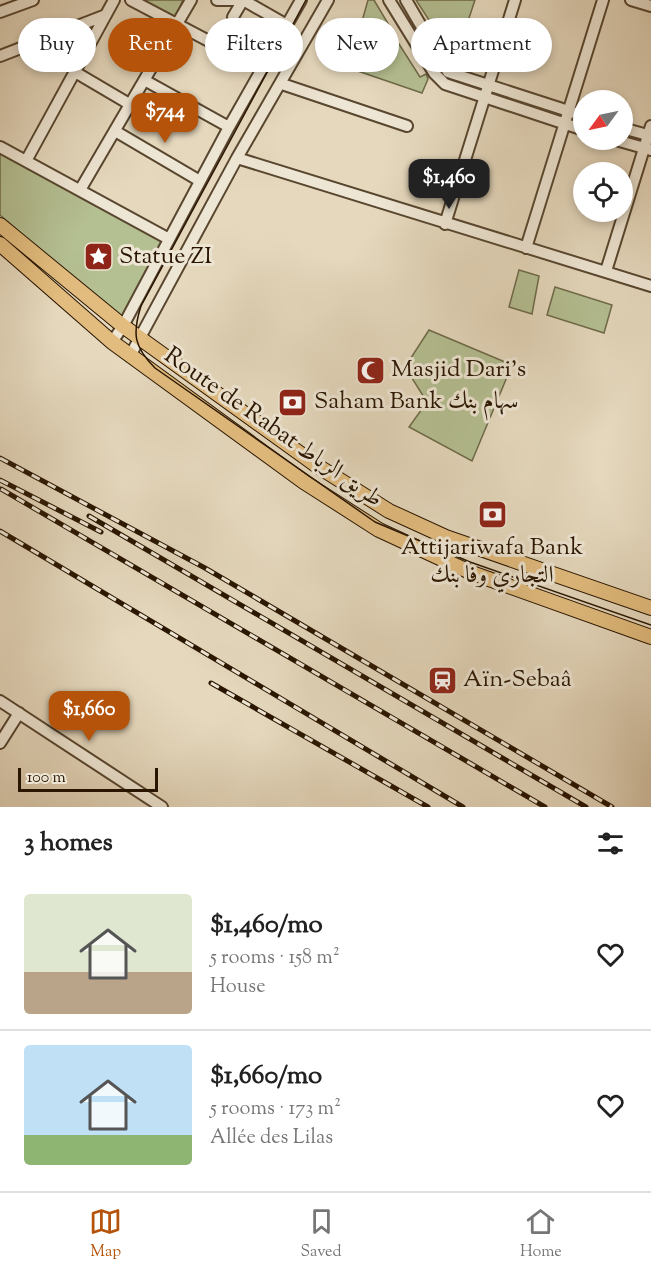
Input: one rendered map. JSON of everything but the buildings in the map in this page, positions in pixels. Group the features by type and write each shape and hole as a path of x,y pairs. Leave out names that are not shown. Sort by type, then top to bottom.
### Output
{"main road":[{"name":"Route de Rabat طريق الرباط","path":"0,225 123,326 315,465 389,511 446,537 651,608"},
{"name":"Route de Rabat طريق الرباط","path":"0,244 130,356 304,482 379,530 472,573 651,637"}],"street":[{"path":"0,12 33,0"},
{"path":"96,33 114,0"},
{"path":"131,0 166,18"},
{"path":"181,18 191,0"},
{"path":"217,0 243,0 275,18"},
{"path":"233,17 243,0"},
{"path":"130,356 237,158 282,84 328,0"},
{"path":"389,0 439,80 573,127"},
{"path":"406,0 448,72 573,113"},
{"path":"445,224 515,0"},
{"path":"526,248 603,0"},
{"path":"631,0 651,6"},
{"path":"290,18 297,1"},
{"path":"0,56 106,15"},
{"path":"26,161 75,72 131,105"},
{"path":"80,190 151,72"},
{"path":"112,342 123,326 260,72"},
{"path":"146,81 229,128"},
{"path":"282,84 406,126"},
{"path":"606,272 648,149 650,133 633,130"},
{"path":"115,131 200,181"},
{"path":"633,145 648,149"},
{"path":"0,147 169,239"},
{"path":"237,158 445,224 651,285"},
{"path":"0,701 159,805"},
{"path":"0,742 19,713"},
{"path":"145,807 159,805"}],"green space":[{"path":"134,0 183,0 175,17"},
{"path":"368,0 374,0 385,18 363,18"},
{"path":"416,0 475,0 469,18 428,18"},
{"path":"399,44 411,63 411,72 417,72 420,77 426,74 428,79 422,93 361,72 399,72"},
{"path":"0,144 169,240 122,322 0,215"},
{"path":"519,270 539,276 532,314 509,307"},
{"path":"555,287 612,305 604,333 547,315"},
{"path":"429,330 512,365 472,461 409,427 427,402 405,367"}],"tram line":[{"path":"306,0 141,306 136,325 139,347 155,368 375,522 470,562 651,625"}],"railway":[{"path":"0,458 205,568 612,807"},
{"path":"0,480 101,532"},
{"path":"1,489 545,807"},
{"path":"89,516 586,807"},
{"path":"0,531 463,807"},
{"path":"211,683 428,807"}],"place":[{"name":"Statue ZI","path":"98,257"},
{"name":"Masjid Dari's","path":"370,370"},
{"name":"Saham Bank سهام بنك","path":"293,402"},
{"name":"Attijariwafa Bank التجاري وفا بنك","path":"492,515"},
{"name":"Aïn-Sebaâ","path":"442,680"}]}
